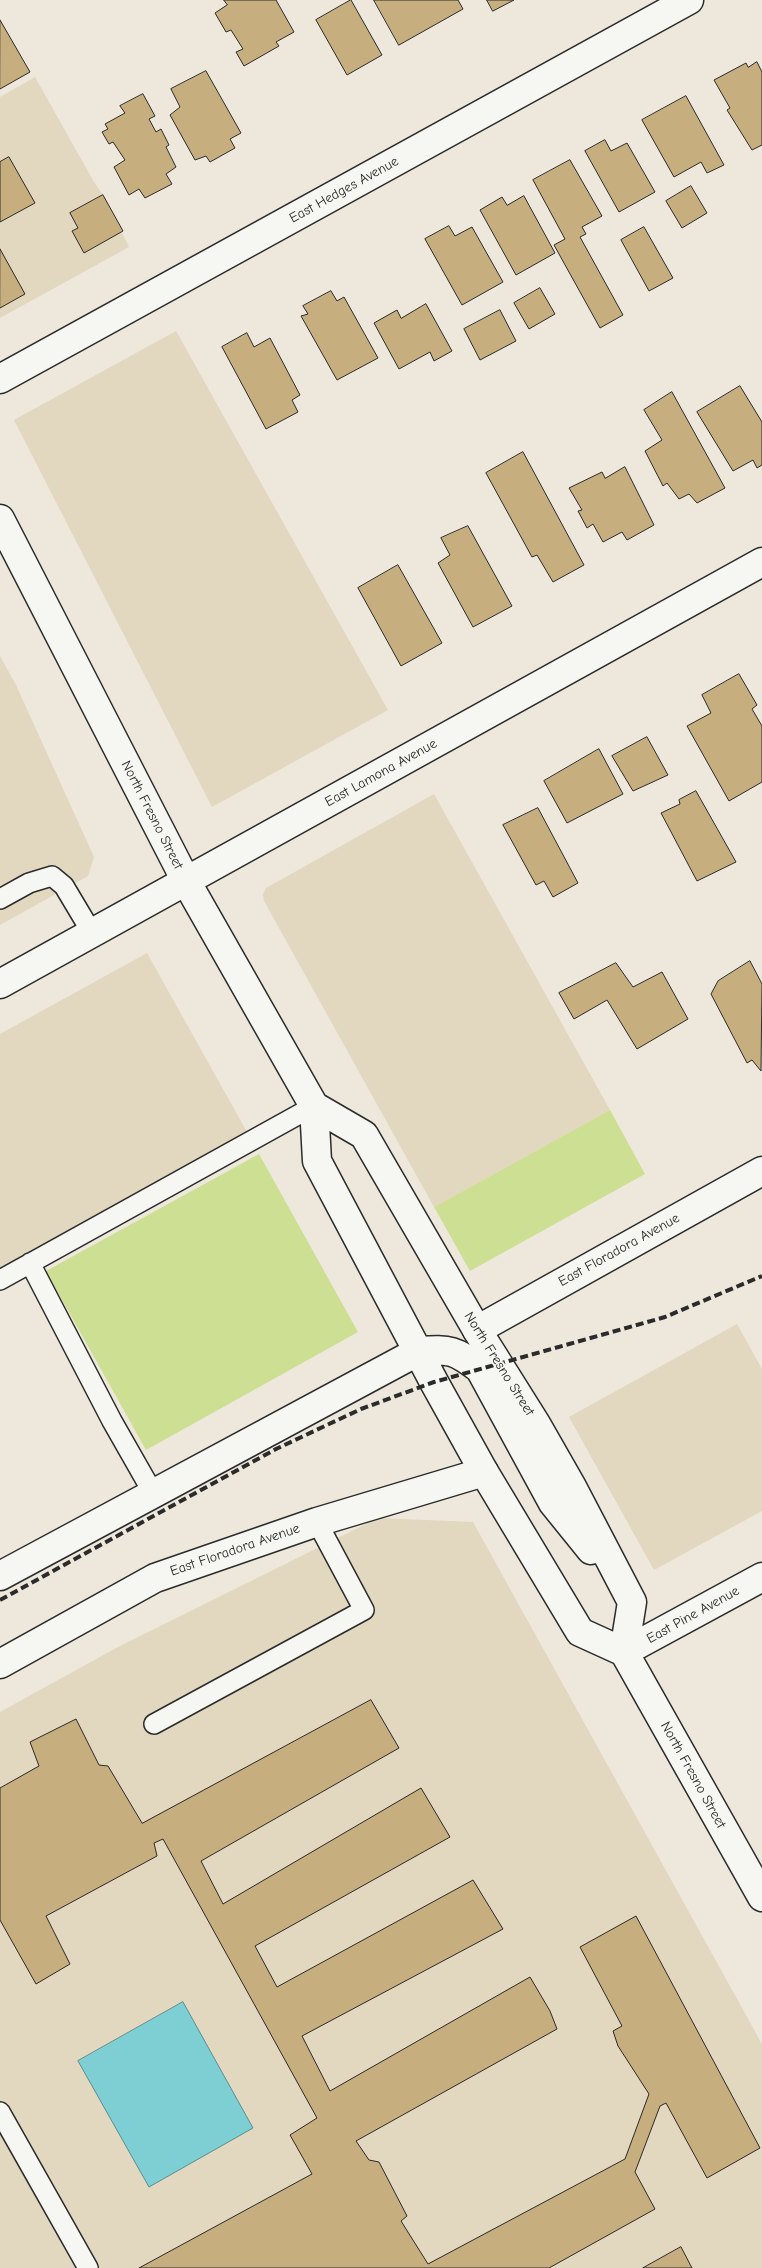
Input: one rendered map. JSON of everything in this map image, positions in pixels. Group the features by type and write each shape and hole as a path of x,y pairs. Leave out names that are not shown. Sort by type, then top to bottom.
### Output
{"street":[{"name":"East Hedges Avenue","path":"0,379 689,0"},
{"name":"North Fresno Street","path":"0,519 186,881 314,1106 317,1161 484,1472 580,1632 624,1652 762,1897"},
{"name":"East Lamona Avenue","path":"0,984 762,562"},
{"name":"North Fresno Street","path":"314,1106 364,1135 477,1330 563,1471 632,1602"},
{"name":"East Floradora Avenue","path":"477,1330 762,1171"},
{"path":"0,1576 419,1351 446,1349 464,1357 480,1369 553,1503 632,1602 624,1652"},
{"name":"East Floradora Avenue","path":"0,1664 154,1578 317,1522 484,1472"},
{"name":"East Pine Avenue","path":"624,1652 762,1577"}],"lane":[{"path":"0,899 29,883 52,876 64,886 92,933"},
{"path":"0,1280 314,1106"},
{"path":"30,1263 112,1422 153,1493"},
{"path":"154,1724 364,1610 317,1522"},
{"path":"0,2112 88,2268"}],"shaded area":[{"path":"35,77 103,195 129,247 0,318 0,97"},
{"path":"176,331 388,710 212,807 14,420"},
{"path":"0,656 16,685 94,857 88,876 0,925"},
{"path":"434,794 610,1110 434,1207 264,901 263,894 266,888"},
{"path":"147,953 247,1132 0,1268 0,1034"},
{"path":"737,1324 762,1369 762,1511 654,1570 569,1417"},
{"path":"378,1518 473,1522 762,2044 762,2268 0,2268 0,1712 118,1647"}],"green space":[{"path":"610,1110 645,1174 470,1271 434,1207"},
{"path":"259,1154 358,1332 146,1450 46,1271"}],"water":[{"path":"183,2002 253,2128 149,2187 78,2061"}],"building":[{"path":"224,0 276,0 294,32 276,42 279,46 244,66 236,52 243,49 231,30 226,32 215,13 227,5"},
{"path":"351,0 382,55 347,75 316,20"},
{"path":"374,0 458,0 463,9 399,45"},
{"path":"487,0 514,0 493,11"},
{"path":"0,20 30,72 0,89"},
{"path":"757,62 762,72 762,145 752,150 727,110 730,108 714,80 746,63 748,67"},
{"path":"206,71 241,133 230,139 235,148 210,162 206,156 195,160 170,115 180,107 171,89"},
{"path":"143,94 155,116 149,119 156,132 161,129 169,145 166,147 176,167 166,174 172,184 145,198 139,189 129,195 114,167 125,160 113,142 109,144 102,132 108,129 105,124 125,113 120,106"},
{"path":"686,96 724,165 707,173 701,162 674,177 642,120"},
{"path":"605,140 611,151 627,143 655,192 619,212 585,151"},
{"path":"9,157 35,203 0,222 0,162"},
{"path":"570,160 602,216 582,227 586,234 580,237 623,315 600,328 554,245 565,239 533,180"},
{"path":"691,186 707,213 682,228 666,201"},
{"path":"103,195 123,231 84,253 72,231 78,228 70,213"},
{"path":"524,196 555,253 516,275 480,210 502,197 507,205"},
{"path":"449,226 455,236 472,227 503,282 462,305 425,239"},
{"path":"644,227 673,278 649,291 621,240"},
{"path":"0,249 25,294 0,308"},
{"path":"540,288 555,314 529,329 514,303"},
{"path":"331,291 337,301 344,297 378,358 337,380 301,316 308,314 303,306"},
{"path":"426,304 452,351 434,361 430,352 399,369 374,323 397,310 401,318"},
{"path":"500,310 516,341 480,360 464,329"},
{"path":"247,333 254,347 270,338 300,395 292,400 298,412 266,429 222,347"},
{"path":"740,386 762,422 762,465 757,468 753,460 733,471 697,412"},
{"path":"672,392 725,488 697,503 689,494 679,499 667,483 663,486 645,451 662,440 644,410"},
{"path":"523,452 584,565 553,582 537,555 532,557 486,473"},
{"path":"625,467 654,525 627,540 622,532 603,542 593,524 587,528 578,511 582,510 569,488 602,472 605,478"},
{"path":"468,526 512,606 473,627 438,563 450,555 441,538"},
{"path":"398,565 442,643 401,666 358,588"},
{"path":"739,674 757,705 752,709 762,726 762,782 729,801 687,726 711,713 702,695"},
{"path":"647,737 668,775 633,791 612,756"},
{"path":"599,749 623,794 567,823 544,781"},
{"path":"696,791 736,862 697,881 661,813 680,804 679,800"},
{"path":"538,808 578,883 553,897 544,881 536,885 503,825"},
{"path":"750,961 762,984 761,1071 752,1060 747,1063 711,994 718,981"},
{"path":"616,963 633,987 662,972 688,1019 637,1049 607,1000 574,1019 559,993"},
{"path":"371,1700 399,1748 201,1861 223,1904 421,1788 450,1837 255,1946 277,1987 473,1880 503,1929 302,2036 330,2091 530,1977 550,2011 557,2029 356,2141 369,2160 379,2162 407,2216 401,2221 428,2264 625,2159 649,2094 618,2046 613,2031 622,2026 580,1947 636,1916 760,2148 707,2178 666,2103 660,2106 635,2172 655,2209 549,2268 139,2268 312,2174 290,2135 317,2118 163,1839 154,1843 157,1856 46,1916 70,1964 36,1984 0,1920 0,1788 39,1766 30,1742 76,1719 99,1765 108,1766 142,1823"},
{"path":"681,2247 692,2268 643,2268"}],"railway":[{"path":"0,1600 276,1449 361,1409 434,1382 665,1317 762,1276"}]}
